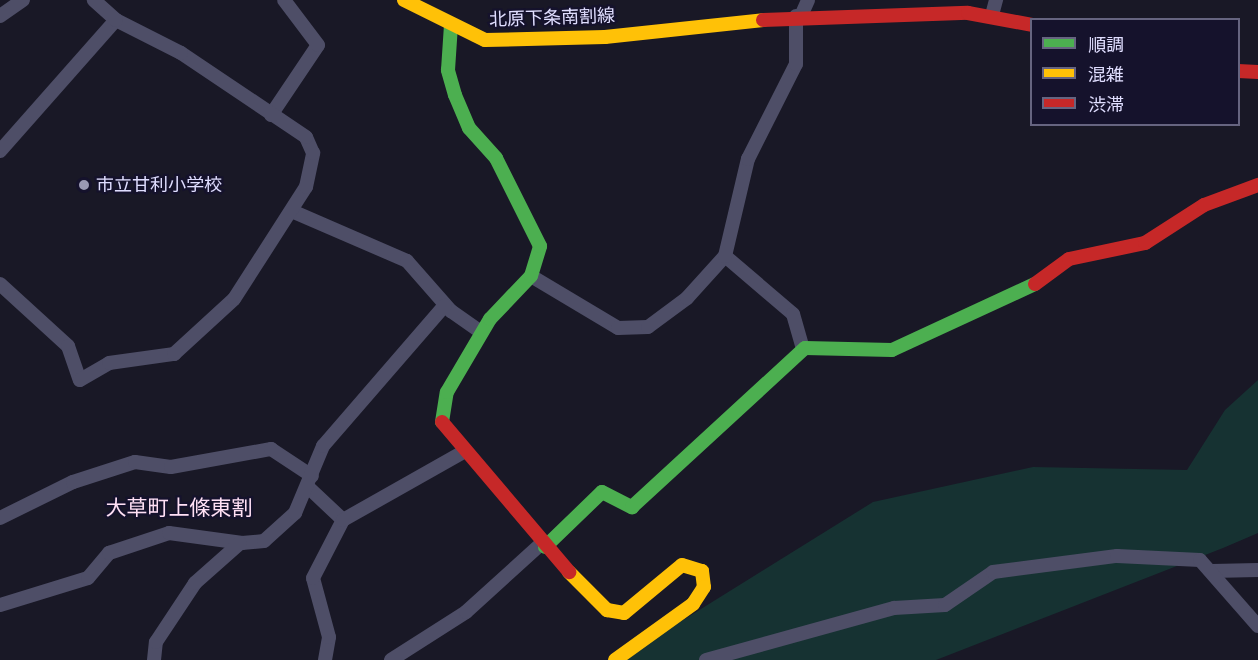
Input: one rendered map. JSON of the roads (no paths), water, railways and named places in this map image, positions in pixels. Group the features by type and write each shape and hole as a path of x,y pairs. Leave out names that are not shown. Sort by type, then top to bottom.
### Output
{"street":[{"path":"0,16 23,0"},
{"path":"0,284 68,346 80,380 109,363 174,354 187,346 234,298 294,213 313,153 306,137 181,53 116,20 94,0"},
{"path":"271,115 318,45 284,0"},
{"name":"北原下条南割線","path":"404,0 484,40 565,39 798,16 992,15 1030,24"},
{"path":"531,276 605,322 633,329 648,327 687,298 725,256 751,150 796,64 798,16 808,0"},
{"path":"992,15 996,0"},
{"path":"0,151 116,20"},
{"path":"450,25 448,70 455,95 469,128 496,159 536,232 540,246 531,276 481,332 442,404 442,424 463,452 543,545 607,610 620,615 682,565 702,571 704,587 693,604 615,660"},
{"path":"1240,71 1258,72"},
{"path":"391,660 466,612 602,492 632,507 803,350 892,350 1026,290 1070,259 1145,243 1204,205 1258,185"},
{"path":"294,213 396,254 445,305 481,332"},
{"path":"725,256 793,314 803,350"},
{"path":"0,605 88,578 109,553 169,533 240,543 264,541 278,531 310,481 323,446 445,305"},
{"path":"0,518 73,482 135,462 171,467 271,449 310,481 343,520"},
{"path":"326,660 329,637 313,578 343,520 463,452"},
{"path":"154,660 156,642 195,583 240,543"},
{"path":"706,660 874,612 945,605 993,572 1026,565 1062,566 1117,556 1200,560 1258,626"},
{"path":"1212,571 1258,570"}],"place":[{"name":"市立甘利小学校","path":"84,185"}],"district":[{"name":"大草町上條東割","path":"179,508"}]}
